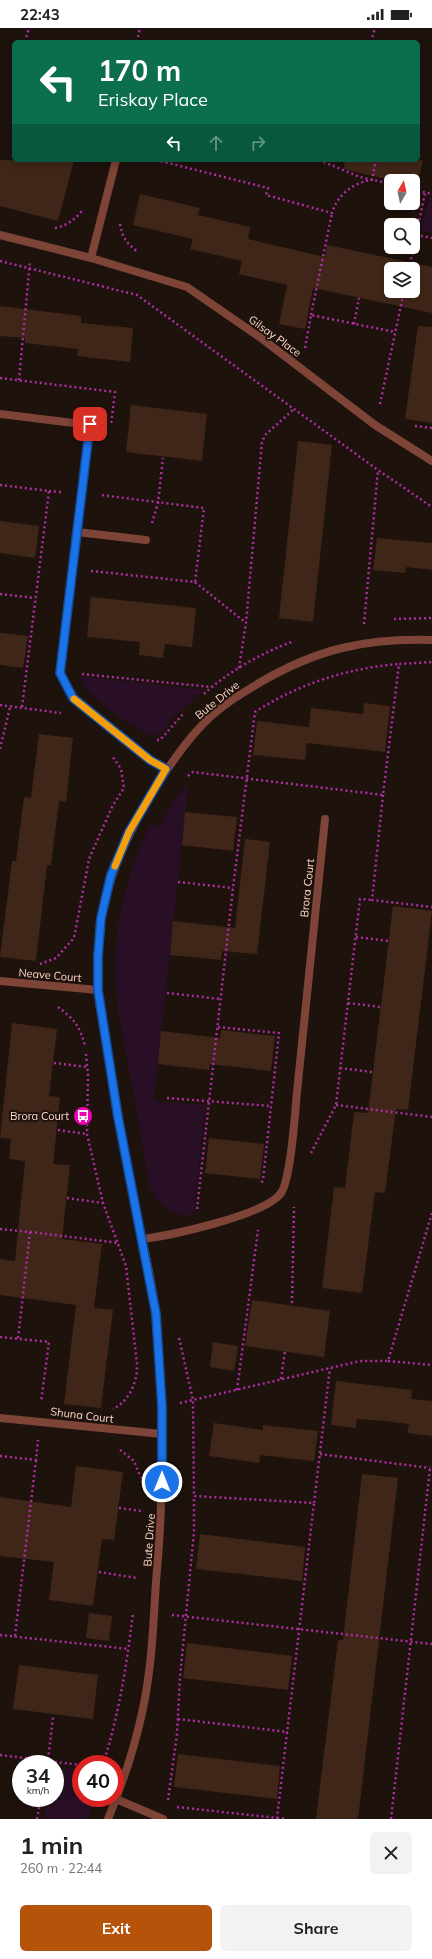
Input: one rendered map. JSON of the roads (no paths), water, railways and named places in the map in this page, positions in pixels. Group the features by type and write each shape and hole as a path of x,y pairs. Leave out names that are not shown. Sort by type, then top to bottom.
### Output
{"street":[{"path":"91,258 115,162"},
{"name":"Gilsay Place","path":"0,235 91,258 187,287 261,338 375,425 432,461"},
{"path":"0,414 90,424 60,673 73,698 150,760 166,769"},
{"path":"77,532 146,540"},
{"name":"Bute Drive","path":"124,1773 137,1731 149,1673 162,1513 162,1407 156,1314 118,1117 98,990 101,918 111,875 129,832 166,769 209,719 235,697 288,666 330,651 360,644 401,639 432,640"},
{"name":"Brora Court","path":"142,1239 195,1229 233,1218 270,1203 281,1194 287,1180 295,1117 325,819"},
{"name":"Neave Court","path":"0,981 98,990"},
{"name":"Shuna Court","path":"0,1418 162,1434"},
{"path":"124,1802 163,1819"},
{"name":"Bute Drive","path":"108,1819 113,1807"}],"place":[{"name":"Brora Court","path":"83,1116"}]}
